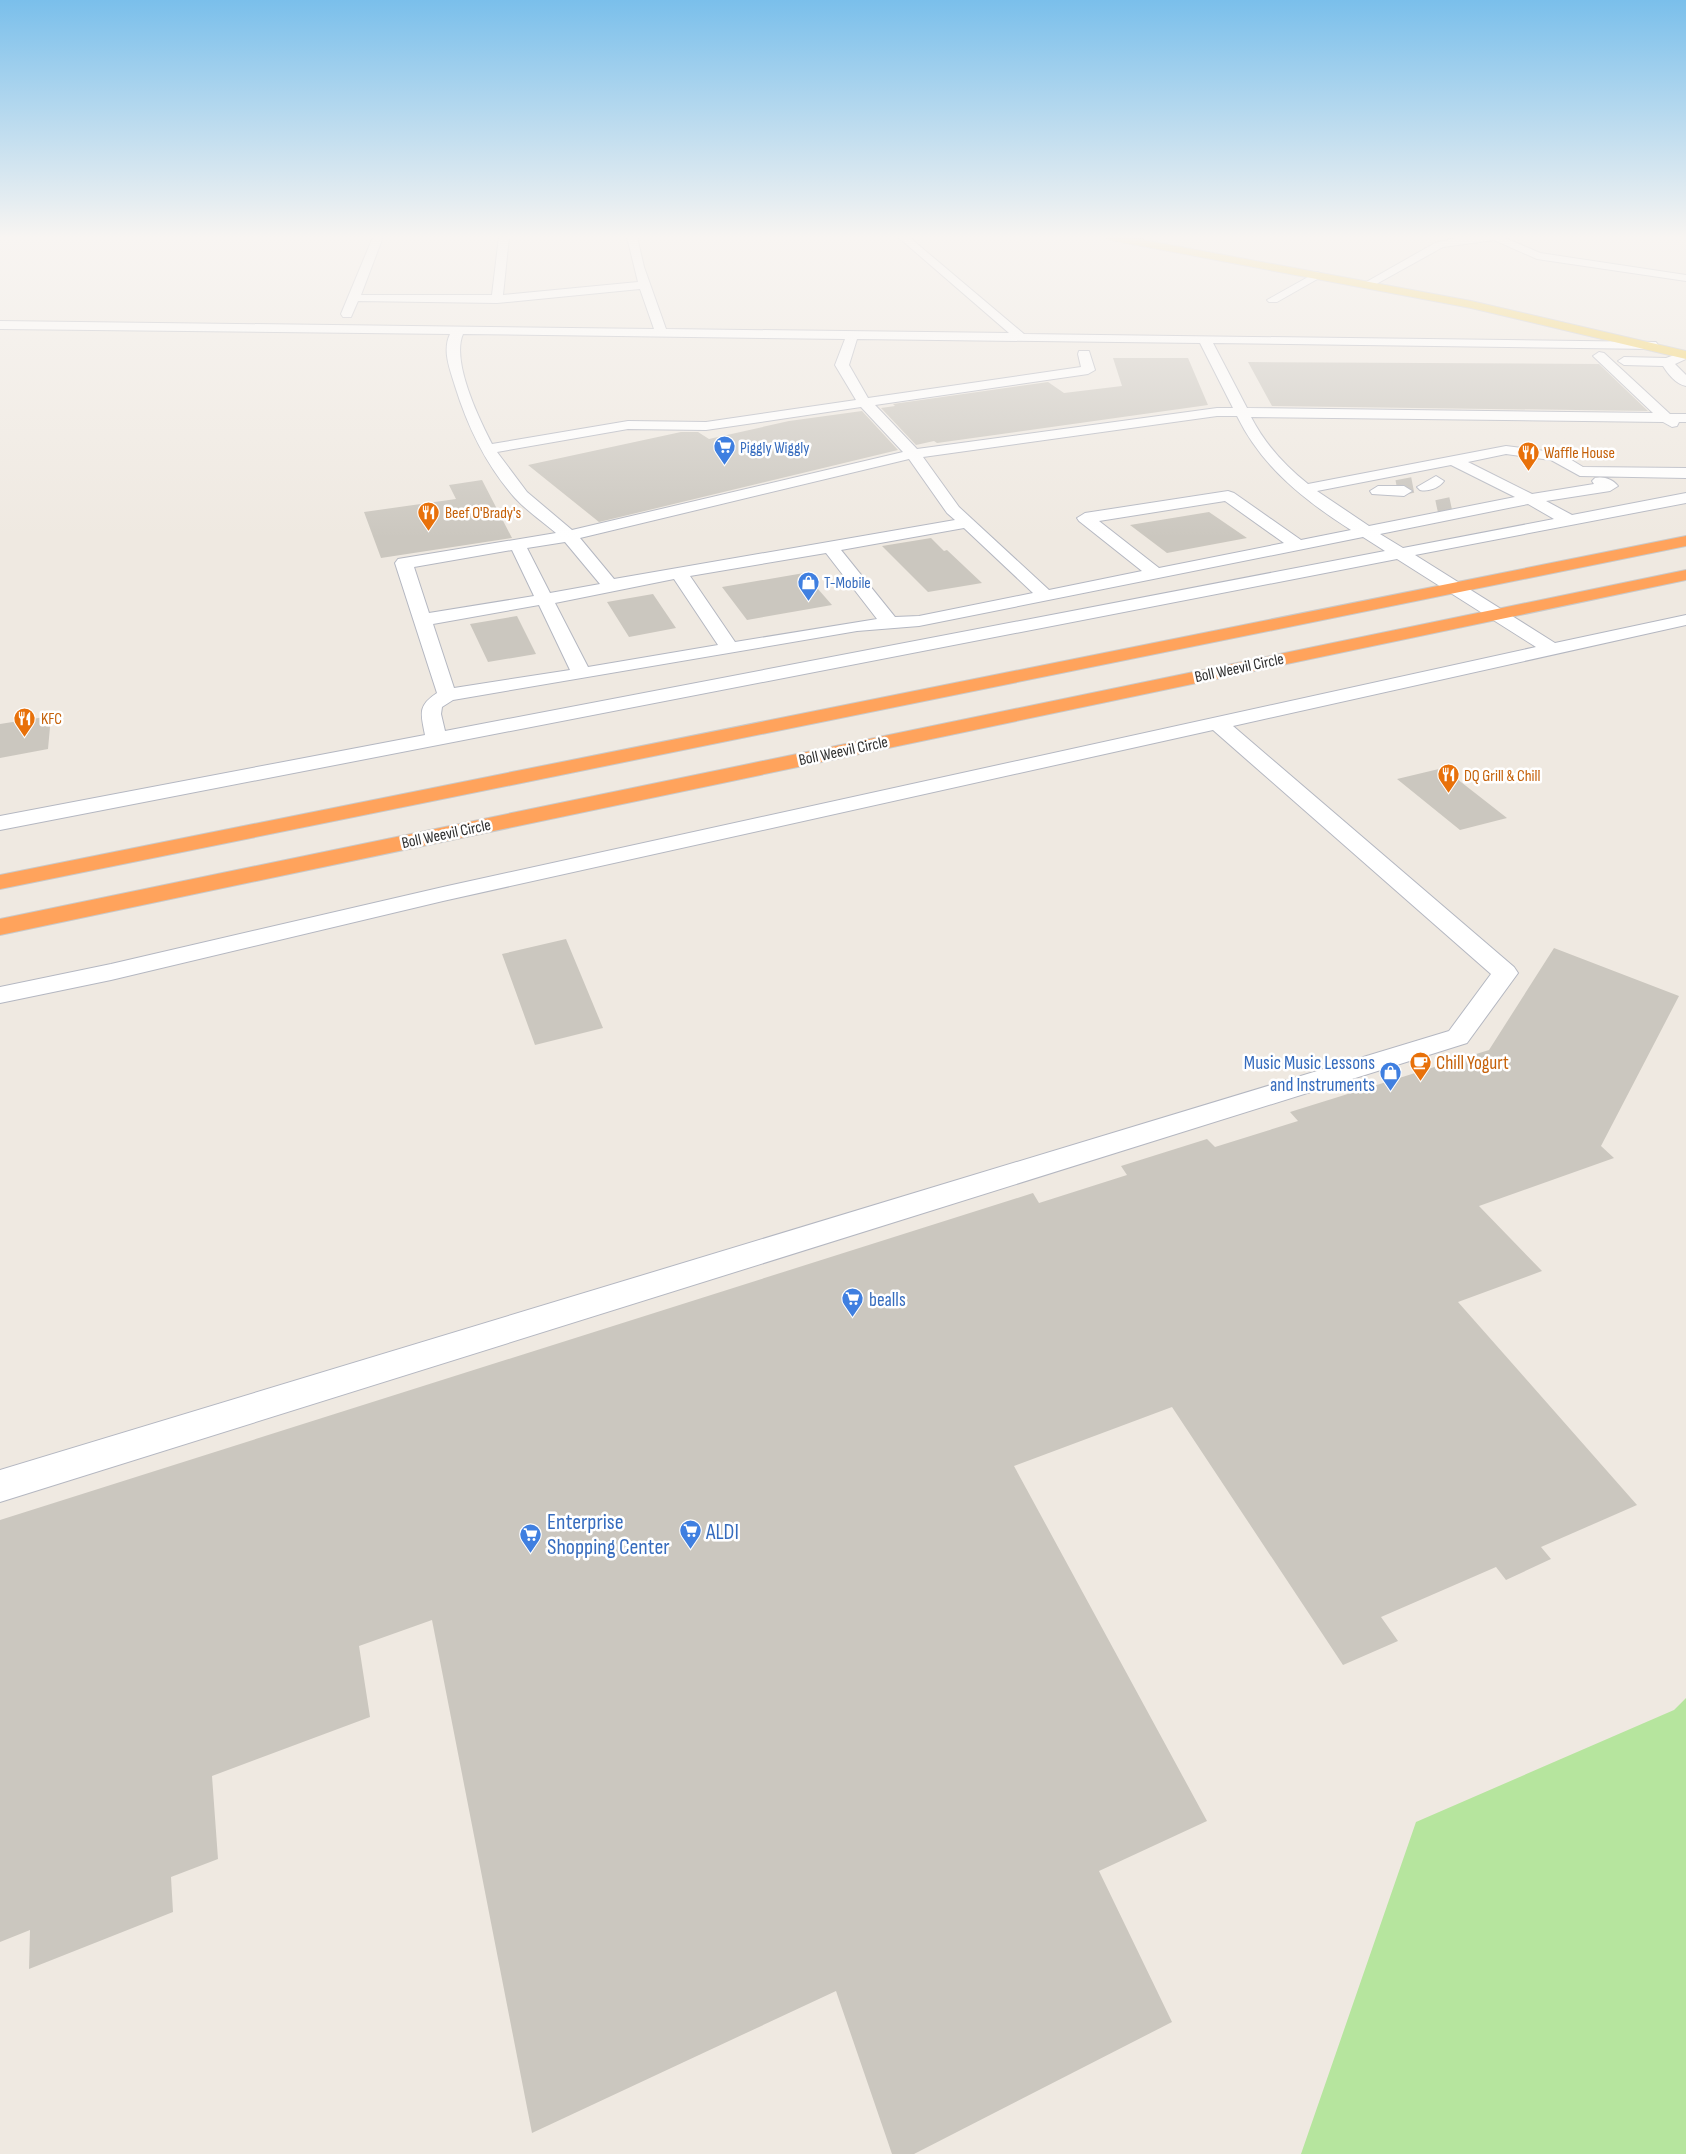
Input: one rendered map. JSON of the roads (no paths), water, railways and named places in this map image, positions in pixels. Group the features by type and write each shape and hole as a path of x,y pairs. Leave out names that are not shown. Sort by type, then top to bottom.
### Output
{"highway":[{"name":"Boll Weevil Circle","path":"0,882 1686,541"},
{"name":"Boll Weevil Circle","path":"0,927 1686,575"}],"main road":[{"path":"1620,338 1686,355"}],"street":[{"path":"455,338 453,342 454,363 474,423 487,449 521,495 569,536 610,584"},
{"path":"852,338 852,351 842,365 864,402 913,454 953,510 1045,595"},
{"path":"939,338 1652,345"},
{"path":"1205,341 1255,438 1283,472 1360,529 1553,650"},
{"path":"1464,343 1475,354"},
{"path":"1587,345 1667,418"},
{"path":"487,449 628,425 706,426 1088,370 1084,354"},
{"path":"1193,355 1232,356"},
{"path":"1585,360 1668,362 1686,355"},
{"path":"1668,362 1672,370 1686,382"},
{"path":"447,695 404,563 518,546 569,536 913,454 1217,412 1667,418 1683,424"},
{"path":"436,739 431,714 433,704 447,695 582,674 729,647 919,620 1299,546 1444,507 1610,486 1555,456 1506,450 1305,489"},
{"path":"1455,461 1569,520"},
{"path":"1580,471 1686,474"},
{"path":"1320,501 1478,473"},
{"path":"1156,574 1085,518 1228,496 1299,546"},
{"path":"1360,529 1523,496"},
{"path":"0,823 719,686 1686,498"},
{"path":"423,620 603,589 610,584 967,523"},
{"path":"518,546 582,674"},
{"path":"830,547 890,623"},
{"path":"679,573 729,647"},
{"path":"997,605 1019,627"},
{"path":"0,995 121,970 472,887 1686,620"},
{"path":"1667,624 1686,634"},
{"path":"701,652 719,686"},
{"path":"0,1486 1458,1037 1505,973 1217,724"}],"tunnel":[{"path":"1397,488 1418,484"},
{"path":"1437,508 1451,505"}],"place":[{"name":"Piggly Wiggly","path":"724,466"},
{"name":"Waffle House","path":"1528,471"},
{"name":"Beef O'Brady's","path":"429,531"},
{"name":"T-Mobile","path":"808,601"},
{"name":"KFC","path":"25,737"},
{"name":"DQ Grill & Chill","path":"1448,794"},
{"name":"Chill Yogurt","path":"1420,1081"},
{"name":"Music Music Lessons and Instruments","path":"1391,1092"},
{"name":"bealls","path":"853,1318"},
{"name":"ALDI","path":"690,1550"},
{"name":"Enterprise Shopping Center","path":"531,1553"}]}
